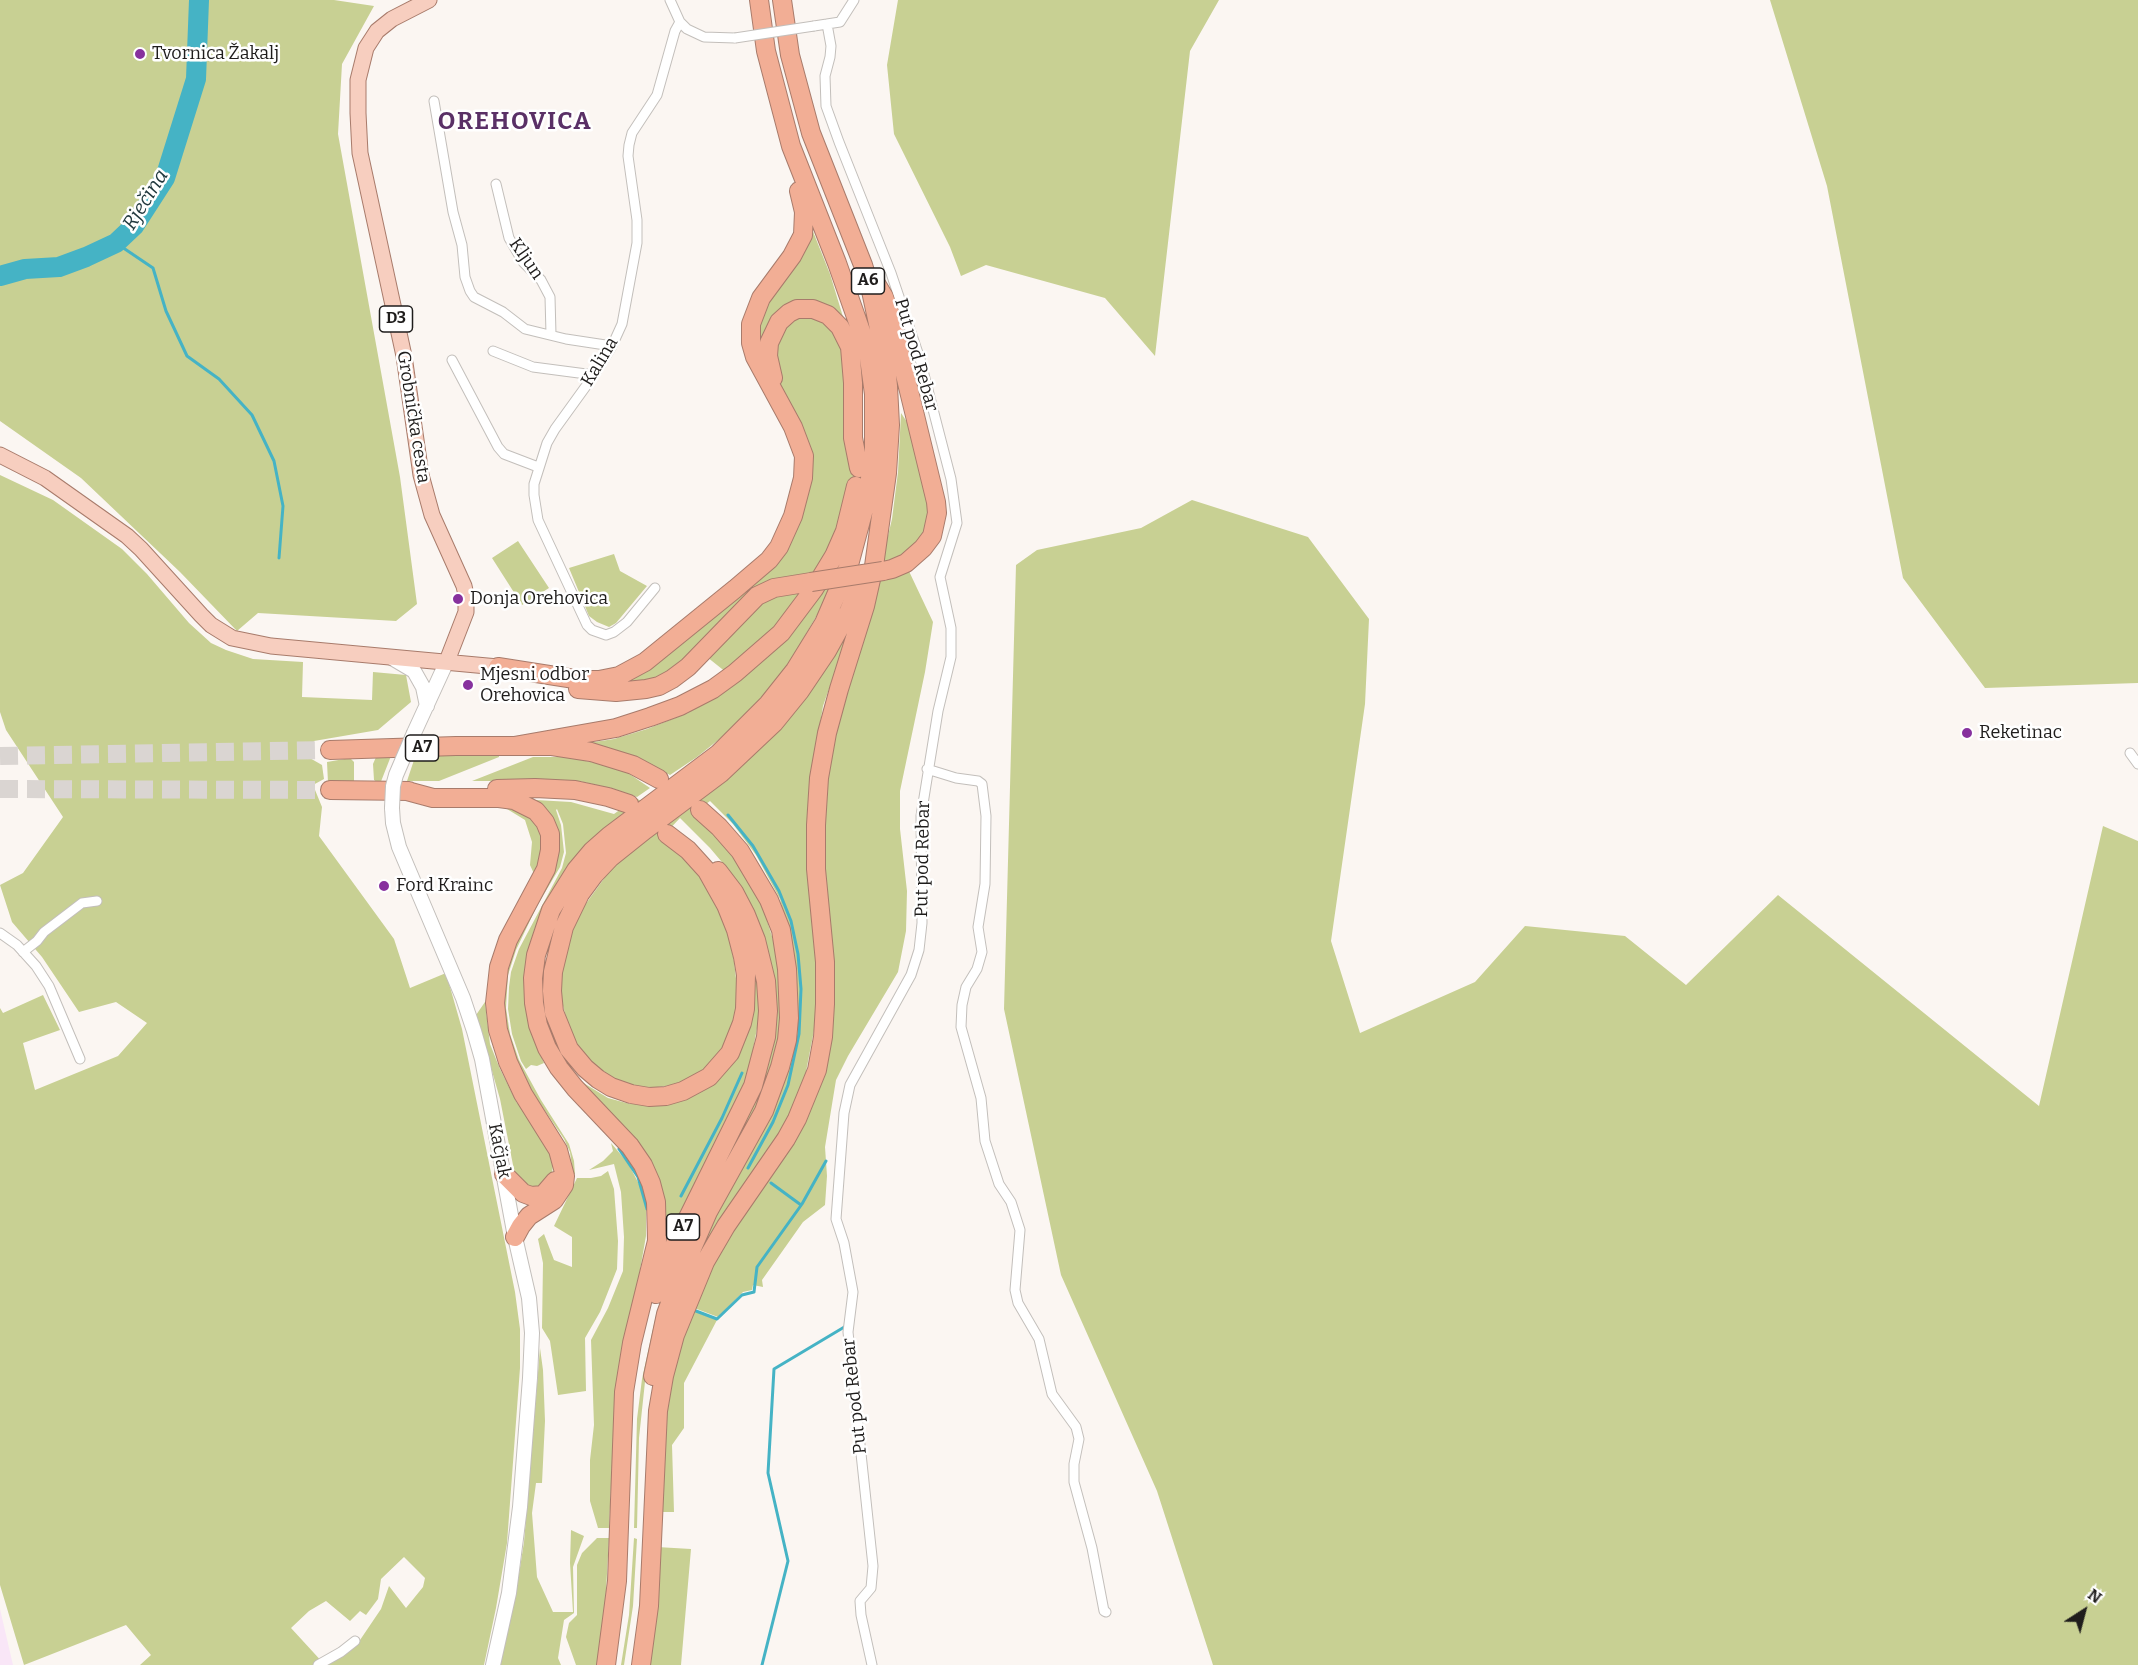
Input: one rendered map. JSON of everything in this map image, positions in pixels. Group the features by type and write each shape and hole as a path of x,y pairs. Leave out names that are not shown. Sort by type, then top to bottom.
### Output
{"highway":[{"name":"A6","path":"759,0 766,51 791,146 837,263 856,321"},
{"name":"A6","path":"782,0 790,55 811,133 871,291 885,357 890,425 887,473 880,518"},
{"path":"498,667 567,679 599,680 619,676 633,670 735,590 772,557 782,541 793,516 804,469 804,456 779,400 755,357 751,344 751,324 761,298 792,256 804,231 803,204 792,171 791,146"},
{"path":"543,675 570,687 602,693 654,688 672,679 688,667 757,596 774,588 892,569 906,563 923,548 934,529 937,513 936,501 888,307 879,288 862,265"},
{"path":"779,400 768,356 772,337 779,322 789,313 805,308 828,315 840,327 850,346 854,383 853,438 860,468"},
{"path":"514,746 616,728 680,706 713,689 750,661 781,633 798,612 834,556 853,504 863,441 865,393 856,321"},
{"path":"606,1665 617,1581 624,1392 630,1351 657,1241 656,1202 643,1165 630,1146 575,1088 547,1048 538,1025 534,1003 533,978 537,955 551,910 582,864 609,836 710,760 742,731 768,705 795,670 824,623 837,597 857,539 867,498 874,453 875,421 871,368 865,343 856,321"},
{"path":"641,1665 650,1588 658,1411 675,1335 705,1262 726,1226 786,1139 797,1119 817,1070 825,1004 825,962 816,869 819,778 827,733 865,606 874,566 880,518"},
{"name":"A7","path":"614,1665 625,1587 629,1428 640,1348 648,1316 672,1250 753,1086 761,1060 767,1019 766,981 756,940 746,915 722,875 694,845 670,831 707,871 726,905 736,930 746,975 745,1009 740,1032 730,1053 709,1077 683,1091 666,1096 649,1097 611,1087 585,1068 569,1049 554,1012 553,972 564,927 580,894 594,875 610,858 721,773 774,723 800,691 827,651 849,611 864,572 880,518"},
{"name":"A7","path":"330,750 552,746 591,752 633,765 659,778"},
{"path":"330,790 535,788 586,792 624,807"},
{"path":"407,791 432,798 514,800 536,811 548,828 550,839 548,862 508,940 499,967 495,1003 498,1030 508,1062 523,1094 558,1150 564,1185 558,1196 520,1226 515,1237"},
{"name":"A7","path":"632,1665 638,1635 642,1579 648,1414 666,1314 686,1259 708,1212 764,1111 774,1088 787,1040 789,1018 788,969 781,930 770,900 740,851 700,810"},
{"path":"504,1174 523,1193 539,1196 553,1185 562,1165"}],"main road":[{"name":"Grobnička cesta","path":"429,0 392,19 377,32 366,48 358,80 358,113 360,153 404,356 421,475 432,515 466,595 466,612 447,661"},
{"path":"0,454 45,478 126,536 212,625 232,638 271,646 498,667"},
{"path":"390,657 414,671 421,682 427,706"},
{"name":"Kačjak","path":"447,661 396,775 392,808 399,848 463,999 482,1059 515,1237 529,1298 532,1333 520,1507 509,1593 493,1665"}],"street":[{"path":"670,0 680,22 687,29 704,37 735,38 840,22 854,0"},
{"name":"Kalina","path":"655,588 627,622 614,632 606,635 592,630 587,625 538,520 534,495 538,467 547,443 594,375 612,346 621,324 638,220 628,156 629,145 632,133 657,95 680,22"},
{"name":"Put pod Rebar","path":"827,24 830,57 824,87 826,106 903,306 920,359 951,479 957,523 940,577 951,628 951,657 927,769 921,816 922,923 919,950 911,975 850,1085 844,1113 836,1219 844,1242 853,1292 848,1332 873,1566 871,1588 860,1601 872,1665"},
{"path":"434,101 453,212 462,245 466,285 474,297 502,312 525,329 612,346"},
{"name":"Kljun","path":"496,184 509,238 523,262 541,280 550,297 551,334"},
{"path":"493,351 533,367 594,375"},
{"path":"452,360 498,447 504,454 538,467"},
{"path":"2130,753 2138,764"},
{"path":"927,769 956,778 978,781 982,784 986,816 985,884 978,927 982,952 977,969 966,987 961,1027 981,1098 985,1141 999,1184 1017,1215 1020,1230 1015,1290 1018,1303 1040,1339 1053,1394 1076,1427 1079,1439 1074,1464 1074,1482 1106,1612"},
{"path":"23,952 44,932 82,903 97,901"},
{"path":"0,933 17,945 49,986 80,1059"},
{"path":"318,1665 355,1641"}],"shaded area":[{"path":"0,1609 13,1665 0,1665"}],"green space":[{"path":"0,0 334,0 374,6 342,64 338,134 400,477 417,604 396,621 258,613 237,631 180,572 81,478 0,421"},
{"path":"898,0 1219,0 1190,51 1155,356 1105,298 986,265 961,276 950,247 894,134 887,65"},
{"path":"1770,0 2138,0 2138,683 1985,688 1903,578 1827,186"},
{"path":"810,224 830,274 847,330 802,303 759,349 760,317"},
{"path":"807,311 843,336 855,467 844,518 814,576 776,582 673,670 643,683 596,686 751,582 804,492 772,352 780,329"},
{"path":"901,413 913,431 930,502 927,531 907,556 881,565 892,519 898,472"},
{"path":"0,475 53,500 122,549 189,623 211,643 253,659 303,662 302,697 372,700 373,672 406,675 411,702 378,730 314,741 308,757 322,765 324,779 313,785 322,807 319,836 394,939 410,988 446,973 462,1029 515,1292 520,1329 520,1368 507,1543 484,1665 327,1665 358,1643 381,1609 389,1586 406,1608 423,1587 425,1578 404,1557 381,1579 378,1599 366,1615 360,1611 350,1621 326,1601 309,1611 291,1628 325,1665 140,1665 151,1655 126,1625 24,1665 0,1585 0,1008 3,1013 43,995 60,1030 23,1043 35,1090 118,1056 147,1023 116,1002 79,1012 42,957 12,922 0,885 23,873 63,817 6,730 0,712"},
{"path":"1192,500 1308,537 1369,619 1365,704 1331,941 1360,1033 1475,982 1525,926 1625,936 1686,985 1778,895 2039,1106 2103,826 2138,841 2138,1665 1213,1665 1157,1491 1061,1275 1004,1009 1016,565 1037,550 1141,528"},
{"path":"518,541 549,588 522,605 492,558"},
{"path":"846,548 827,598 789,663 760,700 727,733 697,757 670,775 651,765 581,744 614,739 688,713 731,685"},
{"path":"614,554 620,571 647,586 616,623 609,627 589,616 569,568"},
{"path":"907,567 933,622 900,791 900,829 907,891 906,931 898,972 836,1080 825,1147 827,1176 825,1205 803,1222 762,1280 763,1287 753,1285 752,1290 743,1292 718,1317 689,1306 818,1083 822,805 837,718 879,576"},
{"path":"808,587 781,623 727,673 707,657 758,603"},
{"path":"843,637 845,643 823,706 811,778 817,978 816,1020 804,1082 787,1121 701,1252 697,1251 776,1103 788,1071 797,1020 795,960 780,899 756,855 733,824 710,801 694,813 723,841 742,868 763,908 775,946 781,992 780,1031 772,1069 760,1101 647,1363 639,1438 637,1528 634,1528 637,1419 642,1379 656,1315 666,1283 765,1065 753,913 732,874 680,818 662,837 688,858 715,897 726,926 734,961 738,996 733,1026 722,1051 708,1066 690,1079 673,1085 636,1087 608,1076 584,1056 571,1035 560,995 561,968 566,944 577,916 613,866"},
{"path":"416,754 499,754 499,757 439,781 407,781"},
{"path":"391,756 380,784 374,780 373,764 376,757"},
{"path":"533,757 566,757 596,763 628,773 650,788 637,797 579,781 472,781"},
{"path":"350,758 354,762 354,782 328,783 327,762"},
{"path":"636,798 641,801 574,860 559,879 535,928 529,948 524,988 531,1032 544,1063 537,1066 531,1065 526,1069 512,1034 508,1009 509,987 511,972 519,949 562,868 566,853 563,824 557,809 564,852 560,867 537,906 516,950 508,975 506,1008 510,1034 519,1060 569,1144 574,1161 575,1174 573,1174 570,1152 564,1139 533,1093 510,1044 503,1010 509,957 548,880 542,806 536,800 571,802 614,814"},
{"path":"492,805 508,806 534,820 542,834 543,849 535,876 530,865 532,842 525,820 507,809"},
{"path":"755,961 758,984 758,1023 748,1076 668,1240 666,1238 664,1198 580,1084 582,1082 608,1098 630,1104 661,1104 718,1079"},
{"path":"485,1002 490,1044 500,1069 517,1103 521,1104 548,1146 553,1165 552,1174 545,1184 533,1189 516,1175 514,1170 500,1099 476,1015"},
{"path":"611,1143 628,1163 640,1186 646,1209 646,1236 622,1349 615,1404 609,1528 598,1528 590,1501 590,1460 594,1425 591,1340 608,1308 623,1271 624,1237 621,1192 614,1164 589,1170 613,1151"},
{"path":"608,1171 614,1189 618,1241 617,1269 600,1312 585,1338 586,1391 558,1395 550,1341 542,1328 543,1263 538,1239 544,1234 554,1260 572,1267 572,1237 554,1226 577,1178 601,1176"},
{"path":"688,1309 717,1320 684,1383 684,1428 672,1445 674,1512 657,1512 658,1443"},
{"path":"540,1348 545,1421 542,1483 536,1483 532,1513 537,1577 553,1612 573,1612 570,1563 571,1530 584,1536 573,1567 574,1613 564,1620 558,1658 561,1665 500,1665 516,1593 524,1542"},
{"path":"597,1538 609,1538 605,1609 597,1665 576,1665 566,1637 569,1623 577,1615 577,1565 582,1553"},
{"path":"634,1538 637,1539 633,1606 624,1665 621,1665 629,1615"},
{"path":"657,1547 691,1549 681,1665 644,1665"}],"waterway":[{"name":"Rječina","path":"0,276 25,269 59,267 86,257 116,243 134,226 165,178 196,79 199,0"},
{"path":"116,243 153,268 166,311 187,356 219,379 252,415 274,461 283,506 279,558"},
{"path":"728,815 753,846 779,891 791,921 798,954 801,989 799,1034 788,1085 773,1122 748,1168"},
{"path":"681,1196 722,1118 742,1073"},
{"path":"619,1149 638,1177 647,1209"},
{"path":"754,1292 757,1267 802,1204 826,1161"},
{"path":"771,1183 801,1205"},
{"path":"696,1311 717,1319 742,1295 754,1292"},
{"path":"762,1665 788,1561 768,1473 774,1369 846,1326"}],"tunnel":[{"path":"0,756 330,750"},
{"path":"0,789 330,790"}],"place":[{"name":"Tvornica Žakalj","path":"140,54"},
{"name":"Donja Orehovica","path":"458,599"},
{"name":"Mjesni odbor Orehovica","path":"468,685"},
{"name":"Reketinac","path":"1967,733"},
{"name":"Ford Krainc","path":"384,886"}],"district":[{"name":"OREHOVICA","path":"515,122"}]}
